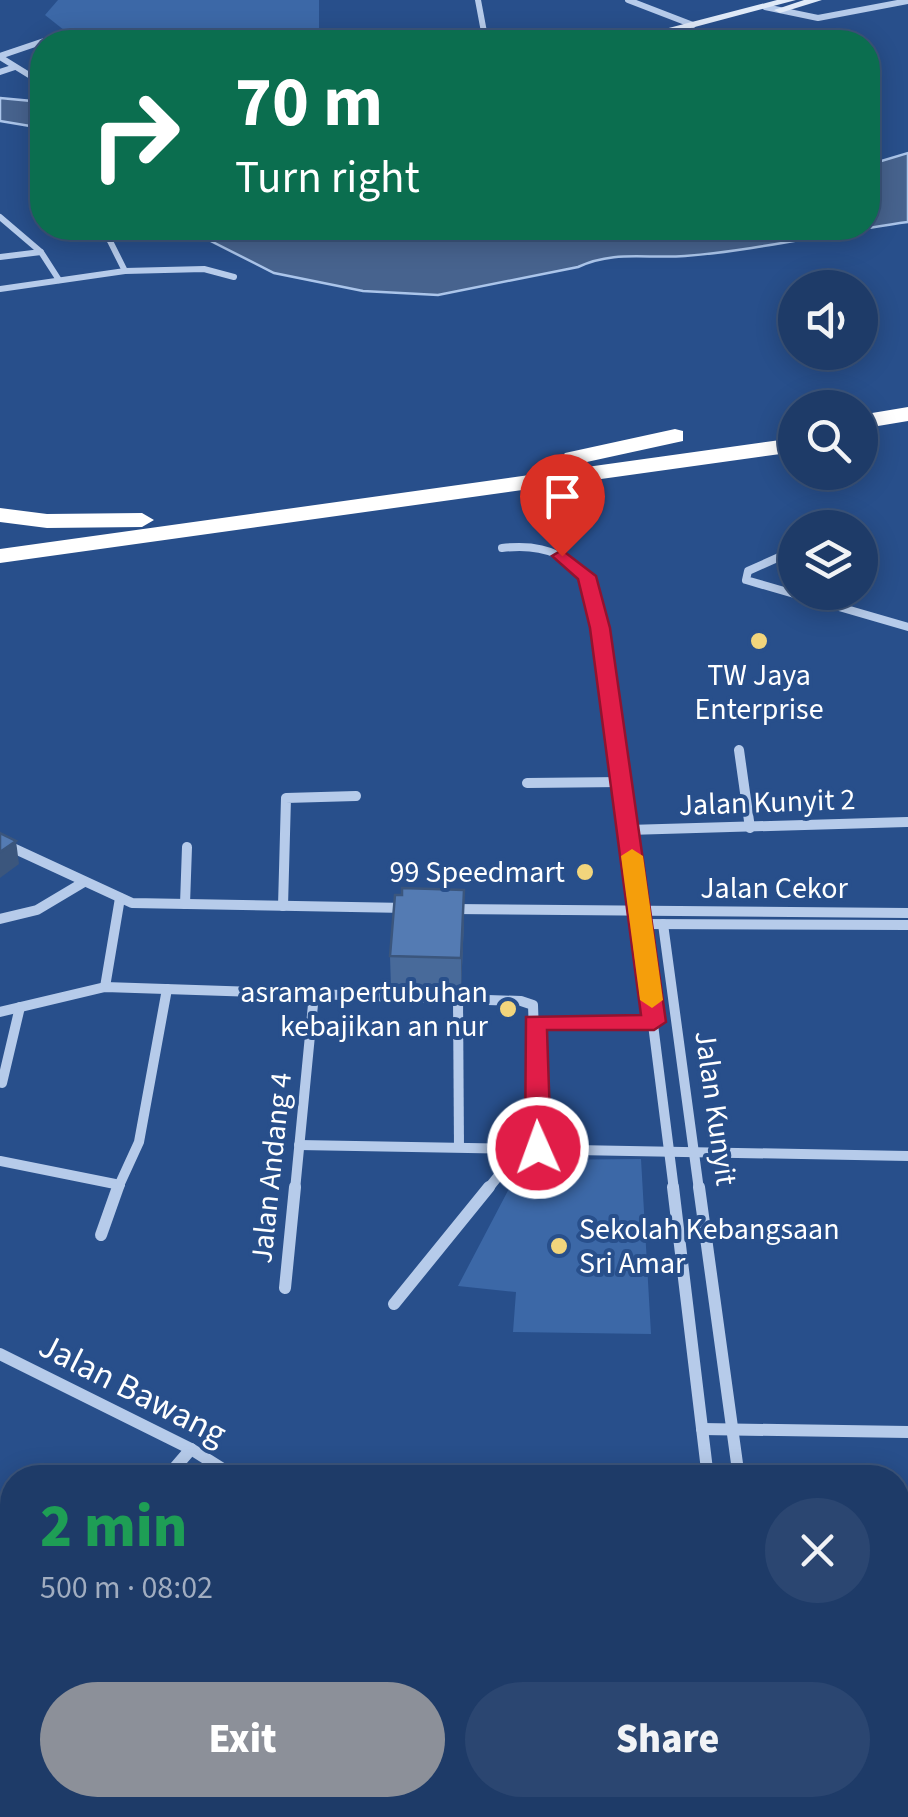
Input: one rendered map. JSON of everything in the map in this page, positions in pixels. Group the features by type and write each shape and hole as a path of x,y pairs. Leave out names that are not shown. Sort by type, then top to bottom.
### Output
{"highway":[{"path":"878,419 908,414"},
{"path":"878,431 908,427"},
{"path":"0,542 778,434"},
{"path":"521,469 675,436"},
{"path":"0,556 778,446"},
{"path":"0,515 78,522 152,520"},
{"path":"0,566 70,547"}],"street":[{"path":"478,0 484,30"},
{"path":"628,0 694,24"},
{"path":"769,9 790,0"},
{"path":"668,30 816,0"},
{"path":"769,9 831,18 908,1"},
{"path":"0,56 30,46"},
{"path":"0,56 28,75"},
{"path":"0,72 15,68"},
{"path":"0,217 41,252 59,280"},
{"path":"109,240 125,272"},
{"path":"0,257 41,252"},
{"path":"0,289 125,272 204,269 234,277"},
{"name":"Jalan Kunyit","path":"502,548 526,546 556,552 586,576 600,628 641,918 706,1465"},
{"path":"778,558 748,571 746,580 778,589"},
{"path":"849,610 908,627"},
{"path":"739,750 750,828"},
{"path":"527,783 622,782"},
{"path":"283,906 286,798 356,796"},
{"name":"Jalan Kunyit 2","path":"628,830 907,822"},
{"path":"0,842 120,898 185,904 417,908"},
{"path":"185,904 187,847"},
{"path":"0,919 36,910 84,882"},
{"path":"105,987 120,898"},
{"name":"Jalan Cekor","path":"434,909 641,918 908,913"},
{"name":"Jalan Cekor","path":"641,918 663,924 908,925"},
{"name":"Jalan Kunyit","path":"663,924 737,1465"},
{"path":"666,944 679,930 697,924"},
{"path":"0,1012 105,987 521,1001 533,1005 538,1148"},
{"path":"101,1235 148,1107 166,990"},
{"name":"Jalan Andang 4","path":"285,1288 314,994"},
{"path":"458,999 459,1147"},
{"path":"2,1083 20,1007"},
{"path":"534,1022 654,1022"},
{"path":"299,1145 908,1156"},
{"path":"394,1304 521,1148"},
{"path":"0,1161 120,1185"},
{"name":"Jalan Bawang","path":"0,1354 217,1465"},
{"path":"702,1429 908,1432"},
{"path":"178,1465 192,1449"}],"shaded area":[{"path":"58,0 319,0 319,30 64,30 45,15"},
{"path":"0,98 30,101 30,126 0,121"},
{"path":"908,153 908,222 880,227 880,161"},
{"path":"209,240 799,240 685,256 604,259 438,295 363,291 274,273"},
{"path":"641,1159 651,1334 513,1332 516,1292 458,1286 524,1160"}],"building":[{"path":"0,833 16,841 0,852"},
{"path":"402,888 464,890 461,958 390,956 395,895 402,895"}],"slow traffic":[{"path":"632,856 652,1000"}],"place":[{"name":"TW Jaya Enterprise","path":"759,641"},
{"name":"99 Speedmart","path":"585,872"},
{"name":"asrama pertubuhan kebajikan an nur","path":"508,1009"},
{"name":"Sekolah Kebangsaan Sri Amar","path":"559,1246"}],"route":[{"path":"538,1148 534,1022 654,1022 600,628 586,576 562,556"}]}
